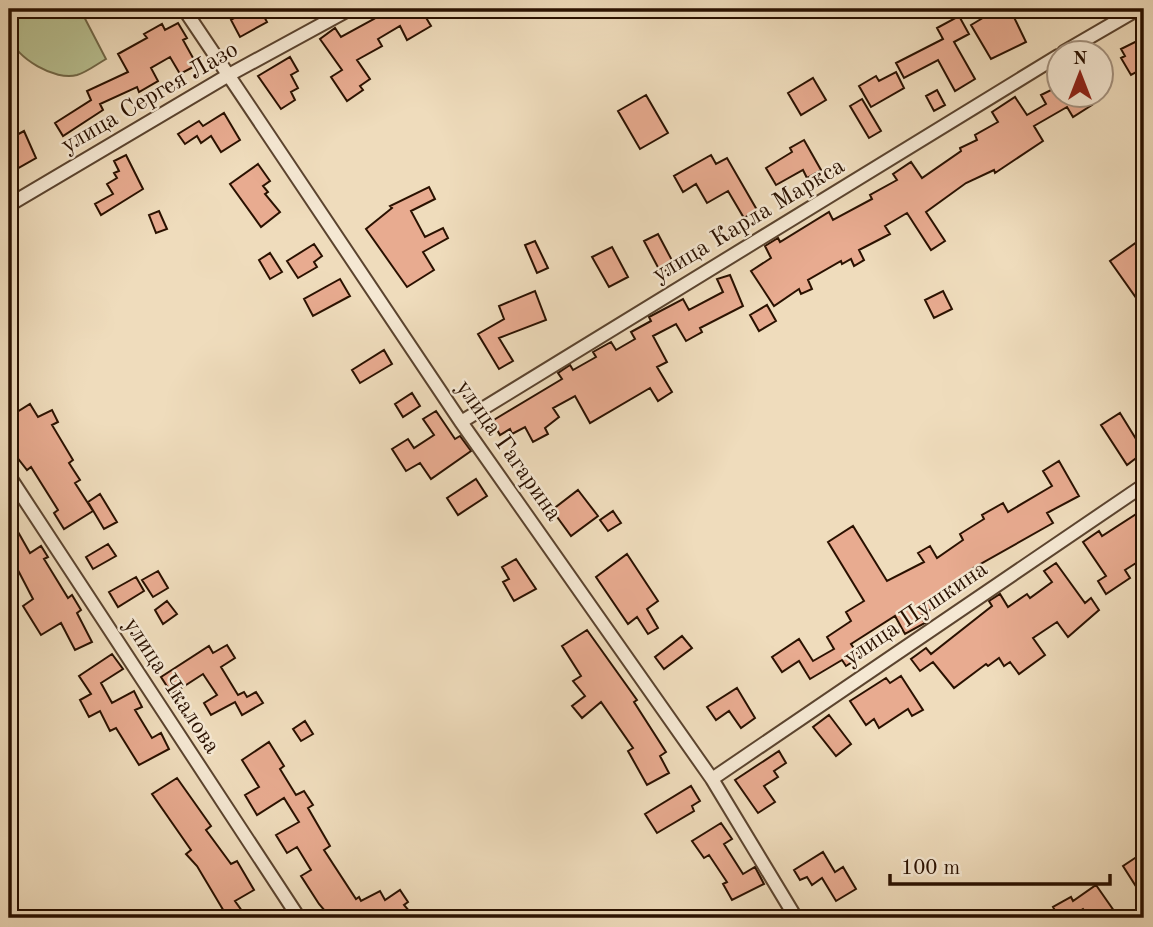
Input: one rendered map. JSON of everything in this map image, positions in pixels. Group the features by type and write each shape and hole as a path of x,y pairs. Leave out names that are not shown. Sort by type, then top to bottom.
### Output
{"street":[{"name":"улица Гагарина","path":"184,9 461,422 712,779 796,918"},
{"name":"улица Сергея Лазо","path":"9,205 227,76 349,9"},
{"path":"1088,38 1138,9"},
{"name":"улица Карла Маркса","path":"461,422 1044,65"},
{"name":"улица Чкалова","path":"9,476 299,918"},
{"name":"улица Пушкина","path":"712,779 1144,485"}],"green space":[{"path":"9,9 80,9 106,59 81,74 68,76 58,75 38,66 13,45 9,36"}],"building":[{"path":"250,9 260,9 267,22 240,37 231,20"},
{"path":"367,9 438,9 425,16 431,26 407,40 400,26 378,39 382,46 357,60 370,79 360,86 363,90 347,101 331,77 342,70 320,39 335,28 341,37 374,19"},
{"path":"998,9 1010,9 1026,42 991,59 971,25"},
{"path":"959,16 969,34 954,42 975,79 955,91 938,60 904,78 896,63 943,39 937,28"},
{"path":"178,23 187,38 183,40 197,65 180,74 170,57 151,68 158,81 139,92 137,87 100,104 103,110 63,136 55,123 91,100 87,91 128,72 118,54 147,38 144,34 162,24 165,30"},
{"path":"1141,39 1144,45 1144,68 1131,75 1121,58 1125,56 1121,49"},
{"path":"290,57 298,71 291,75 298,88 291,92 295,100 281,109 258,76"},
{"path":"896,72 904,88 871,107 859,86 876,76 879,81"},
{"path":"813,78 826,100 801,115 788,93"},
{"path":"937,90 945,105 934,111 926,96"},
{"path":"646,95 668,133 640,149 618,111"},
{"path":"1015,97 1027,115 1044,105 1044,108 1065,108 1034,126 1043,141 995,173 994,170 966,183 926,212 945,241 931,250 907,213 885,226 890,234 859,250 864,260 854,266 851,259 842,264 841,261 808,280 812,289 801,294 799,289 774,306 751,271 771,258 765,246 778,238 780,242 829,212 833,220 872,199 870,195 897,180 893,174 911,162 922,178 961,151 960,148 977,140 975,135 998,122 992,112"},
{"path":"862,99 881,131 869,138 850,106"},
{"path":"1068,108 1087,108 1073,117"},
{"path":"224,113 240,140 221,152 211,136 201,143 197,136 185,144 178,134 199,121 203,126"},
{"path":"24,131 36,158 13,171 9,163 9,146 16,142 13,137"},
{"path":"804,140 821,170 807,178 803,170 776,185 766,168 792,152 790,148"},
{"path":"126,155 143,189 101,215 95,204 113,194 107,184 117,178 114,173 119,171 114,161"},
{"path":"711,155 716,164 727,158 757,210 744,218 728,191 707,203 696,184 683,192 674,176"},
{"path":"258,164 270,181 263,186 268,192 265,194 280,212 261,227 230,184"},
{"path":"429,187 435,199 411,211 425,237 443,228 448,238 423,252 434,270 407,287 366,229 392,208 390,206"},
{"path":"159,211 167,229 156,233 149,215"},
{"path":"658,234 675,266 661,273 644,241"},
{"path":"1144,237 1144,309 1110,261"},
{"path":"535,241 548,268 537,273 525,245"},
{"path":"314,244 322,256 314,262 317,267 298,278 287,261"},
{"path":"612,247 628,277 609,287 592,257"},
{"path":"270,253 282,272 270,279 259,260"},
{"path":"730,275 743,306 700,328 702,332 686,341 676,324 653,336 667,362 657,367 672,392 658,401 650,388 590,423 575,396 553,408 559,417 545,428 548,434 533,442 525,427 512,434 510,429 500,435 492,421 562,379 558,373 570,365 573,370 596,357 593,352 611,342 616,350 635,339 631,332 651,321 649,317 683,299 689,310 723,292 717,279"},
{"path":"340,279 350,296 313,316 304,299"},
{"path":"535,291 546,320 499,338 513,361 499,369 478,334 504,319 499,306"},
{"path":"943,291 952,309 934,318 925,300"},
{"path":"767,305 776,321 759,331 750,315"},
{"path":"384,350 392,364 360,383 352,370"},
{"path":"412,393 420,406 403,417 395,404"},
{"path":"30,404 38,417 52,410 58,422 52,425 73,460 69,463 80,480 75,483 93,511 64,529 54,513 58,510 31,467 27,470 9,447 17,440 9,427 9,417"},
{"path":"436,411 455,439 460,436 471,451 431,479 420,463 406,471 392,449 408,439 414,448 434,435 423,419"},
{"path":"1120,413 1144,452 1127,465 1101,425"},
{"path":"1059,461 1079,496 1047,513 1053,523 970,570 971,572 941,593 945,601 920,616 925,623 905,634 895,616 851,644 860,657 846,666 842,660 810,679 799,661 782,672 772,657 799,639 813,661 834,649 827,637 851,621 846,612 864,601 828,542 853,526 887,581 924,562 918,553 930,546 937,558 963,540 960,534 984,519 982,515 1003,503 1008,512 1052,486 1043,471"},
{"path":"476,479 487,496 458,515 447,498"},
{"path":"578,490 598,516 571,536 552,510"},
{"path":"100,494 117,522 104,529 88,502"},
{"path":"1144,509 1144,558 1125,570 1130,578 1106,594 1098,581 1106,576 1083,542 1099,531 1102,536"},
{"path":"613,511 621,523 608,531 600,520"},
{"path":"9,516 30,553 41,546 48,557 44,559 68,598 72,595 81,610 77,613 92,642 75,650 61,623 41,635 23,606 33,599 9,553"},
{"path":"108,544 116,556 93,569 86,557"},
{"path":"627,554 658,601 647,609 658,628 648,634 637,617 628,624 596,577"},
{"path":"516,559 536,589 514,601 503,582 509,579 502,567"},
{"path":"1056,563 1085,603 1091,598 1099,610 1068,637 1057,622 1033,638 1045,655 1019,674 1010,662 1004,666 999,658 988,666 986,664 954,688 933,662 920,671 911,659 926,648 931,654 992,606 989,601 1000,594 1008,607 1027,594 1030,598 1052,582 1044,571"},
{"path":"158,571 168,588 153,597 142,580"},
{"path":"136,577 144,591 118,607 109,592"},
{"path":"167,601 177,614 163,624 155,610"},
{"path":"587,630 637,700 634,702 666,752 660,756 669,773 647,785 628,751 633,748 601,702 582,718 572,706 585,696 573,681 581,676 562,646"},
{"path":"682,636 692,648 664,669 655,657"},
{"path":"227,645 235,658 221,667 238,695 244,692 247,697 256,692 263,703 242,715 235,702 211,715 204,703 217,695 203,674 172,694 161,677 209,646 213,653"},
{"path":"112,654 123,669 101,683 112,703 134,691 142,707 135,710 152,738 161,733 169,749 139,765 116,728 110,731 100,711 89,717 80,700 91,694 79,676"},
{"path":"901,676 923,710 912,716 908,709 879,728 874,719 866,725 850,701 886,678 890,683"},
{"path":"737,688 755,718 741,728 729,711 716,720 707,707"},
{"path":"829,715 851,744 836,756 813,727"},
{"path":"305,721 313,734 301,741 293,729"},
{"path":"269,742 284,766 280,769 296,795 304,791 313,805 308,808 330,846 324,850 356,899 359,897 361,901 380,891 385,900 400,890 408,902 404,905 415,918 398,918 392,911 379,918 331,918 319,904 301,876 311,870 297,847 287,853 276,835 299,822 284,798 257,815 245,795 259,787 242,760"},
{"path":"779,751 786,763 774,771 778,777 764,786 775,802 758,813 735,780"},
{"path":"177,778 211,826 206,830 231,864 237,861 254,890 235,901 247,918 228,918 197,866 186,854 191,850 152,794"},
{"path":"691,786 700,801 692,806 694,811 657,833 645,814"},
{"path":"721,823 732,839 724,844 743,874 755,867 764,884 732,900 723,884 727,882 709,855 704,858 692,841"},
{"path":"823,852 835,872 843,867 856,889 836,901 822,878 812,885 807,877 800,880 794,870"},
{"path":"1144,852 1144,899 1123,866"},
{"path":"1096,885 1119,918 1090,918 1083,909 1068,918 1059,918 1053,907 1071,897 1073,901"}]}
